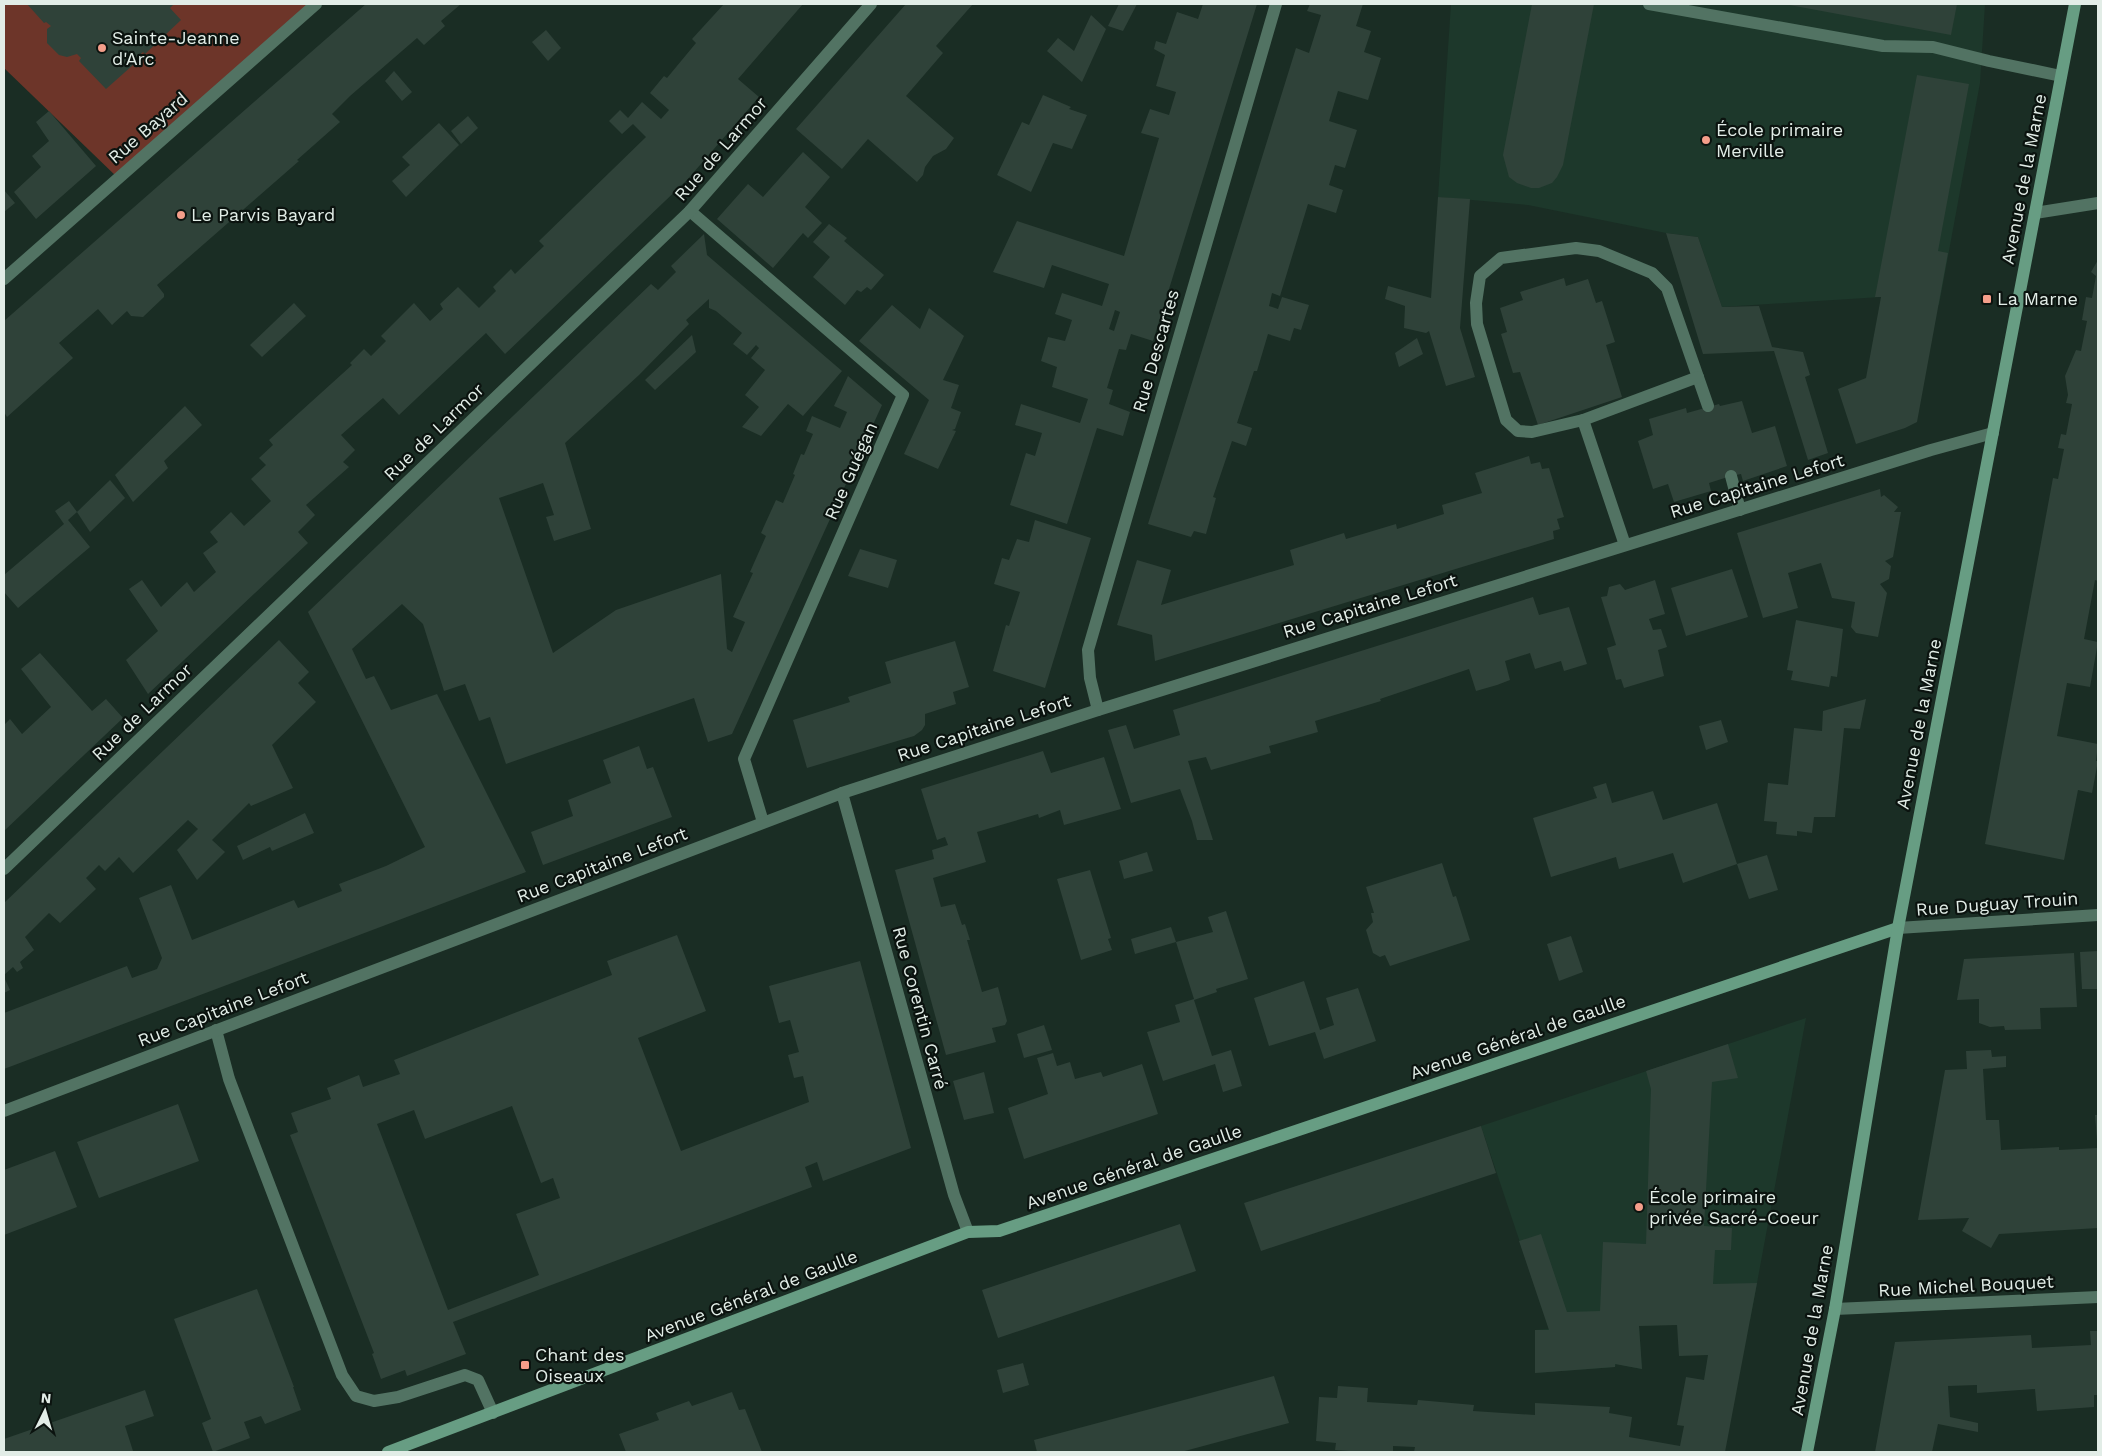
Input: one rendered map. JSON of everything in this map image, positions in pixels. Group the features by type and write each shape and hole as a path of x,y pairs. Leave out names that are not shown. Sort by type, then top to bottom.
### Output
{"main road":[{"name":"Avenue de la Marne","path":"1807,1452 1834,1309 1898,928 2075,4"},
{"name":"Avenue Général de Gaulle","path":"388,1452 968,1232 999,1231 1898,928"}],"street":[{"name":"Rue Bayard","path":"4,279 316,4"},
{"name":"Rue de Larmor","path":"4,869 690,211 871,4"},
{"name":"Rue Descartes","path":"1098,710 1090,678 1088,650 1276,4"},
{"path":"1649,4 1882,46 1933,47 2061,76"},
{"path":"2036,213 2098,203"},
{"name":"Rue Guégan","path":"690,211 903,394 744,759 763,822"},
{"path":"1698,377 1583,420 1532,432 1518,431 1506,420 1477,324 1476,303 1480,276 1501,258 1576,248 1599,252 1652,273 1667,288 1698,377 1708,406"},
{"path":"1583,420 1625,545"},
{"name":"Rue Capitaine Lefort","path":"4,1110 842,793 1098,710 1625,545 1993,433"},
{"path":"1731,476 1740,510"},
{"name":"Rue Corentin Carré","path":"842,793 954,1195 968,1232"},
{"name":"Rue Duguay Trouin","path":"1898,928 2098,915"},
{"path":"216,1030 229,1079 342,1375 356,1396 374,1400 398,1397 465,1375 478,1380 493,1413"},
{"name":"Rue Michel Bouquet","path":"1834,1309 2098,1297"}],"shaded area":[{"path":"4,4 316,4 118,178 4,68"},
{"name":"École primaire Merville","path":"1451,4 1985,4 1980,83 1939,305 1881,297 1722,307 1698,237 1666,233 1528,205 1438,197"},
{"name":"École primaire privée Sacré-Coeur","path":"1806,1018 1750,1321 1639,1326 1642,1369 1616,1364 1615,1367 1535,1373 1535,1330 1549,1329 1481,1126"}],"building":[{"name":"Sainte-Jeanne d'Arc","path":"27,4 174,4 170,8 181,20 145,54 143,52 132,62 133,65 106,89 79,61 81,58 77,54 67,57 59,55 47,43 47,29 51,26 46,22 44,23"},
{"path":"366,4 461,4 441,21 445,26 424,45 417,38 350,96 332,114 340,122 297,160 299,161 157,285 164,294 164,297 143,317 131,316 127,311 112,325 98,309 59,343 73,358 7,417 4,412 4,321"},
{"path":"724,4 803,4 738,79 759,97 687,180 505,354 486,333 399,415 383,398 341,435 355,450 343,462 349,467 306,505 315,515 298,532 308,543 148,694 126,660 158,631 129,589 142,580 161,607 187,582 194,592 216,572 203,553 218,542 210,532 231,512 244,526 271,501 251,479 266,465 259,458 273,445 269,440 352,365 350,363 364,349 371,356 386,341 381,336 414,303 430,321 443,309 440,304 458,287 479,308 496,291 493,287 511,269 515,274 544,246 539,241 646,137 633,124 622,134 609,121 620,110 628,118 642,102 661,119 669,110 650,93 664,76 667,78 696,43 692,39"},
{"path":"906,4 973,4 936,46 943,53 906,96 954,138 946,149 933,156 917,182 868,139 842,169 796,129"},
{"path":"1119,4 1137,4 1123,31 1108,26"},
{"path":"1203,4 1257,4 1153,341 1131,334 1126,350 1119,349 1107,388 1113,390 1109,404 1130,412 1123,436 1097,428 1067,524 1010,505 1026,453 1035,456 1042,433 1015,425 1021,404 1080,423 1088,399 1052,387 1057,367 1041,361 1048,337 1065,341 1072,320 1055,314 1062,293 1102,306 1109,284 1052,265 1044,288 993,272 1017,221 1124,256 1159,138 1141,133 1150,109 1169,115 1176,92 1156,86 1165,55 1154,49 1156,41 1166,44 1177,12 1198,19","holes":["1115,310 1120,312 1114,331 1109,329"]},
{"path":"1310,4 1363,4 1356,26 1371,31 1364,52 1381,58 1368,100 1338,91 1329,121 1357,130 1345,168 1335,165 1329,185 1343,190 1336,213 1308,204 1280,296 1272,293 1269,306 1278,309 1282,297 1309,305 1301,330 1294,328 1290,341 1268,334 1257,371 1254,371 1237,423 1252,428 1246,446 1232,441 1213,497 1216,498 1206,534 1194,531 1191,537 1148,524 1296,48 1309,53 1321,15 1307,11"},
{"path":"1532,4 1594,4 1563,165 1552,183 1539,188 1531,188 1517,183 1509,177 1503,155"},
{"path":"1784,4 1957,4 1951,35"},
{"path":"1091,15 1106,29 1082,82 1047,51 1058,38 1074,51"},
{"path":"546,30 561,48 548,61 532,42"},
{"path":"394,71 412,92 402,101 385,81"},
{"path":"1917,75 1969,84 1938,251 1948,253 1917,422 1905,428 1856,444 1838,389 1866,378 1881,297 1875,297"},
{"path":"1043,95 1071,107 1069,109 1087,115 1072,149 1053,143 1031,192 997,175 1022,122 1029,125"},
{"path":"49,111 96,166 36,219 14,192 41,167 32,156 49,141 36,122"},
{"path":"468,116 478,128 461,144 451,131"},
{"path":"439,123 459,145 406,197 392,181 410,165 402,157"},
{"path":"803,152 830,177 805,207 822,223 808,238 803,233 773,268 717,219 748,184 763,197"},
{"path":"4,190 15,203 4,212"},
{"path":"1438,197 1470,199 1460,328 1475,377 1446,386 1429,331 1426,333 1404,328 1405,306 1385,299 1388,286 1431,298"},
{"path":"829,224 847,238 844,241 884,275 871,290 867,287 861,292 857,290 845,305 813,277 830,257 813,242"},
{"path":"1666,233 1698,237 1722,307 1759,306 1772,347 1803,352 1810,375 1805,377 1828,453 1808,460 1774,351 1703,354"},
{"path":"704,234 707,255 842,371 803,416 788,404 761,436 742,427 759,407 745,395 765,370 751,358 759,348 756,345 747,355 733,344 742,333 716,311 709,308 709,299 686,320 689,324 639,375 565,443 591,529 554,541 546,517 554,515 543,483 499,498 553,653 616,610 721,574 727,649 732,652 745,622 733,617 753,573 750,572 766,536 761,533 776,500 783,503 795,475 793,474 801,454 804,455 813,434 806,431 812,416 840,428 847,412 834,406 848,376 882,405 732,734 708,742 694,698 506,764 490,717 479,721 465,684 444,691 423,624 402,604 352,649 366,679 374,676 391,710 437,694 526,872 4,1069 4,1013 127,966 132,978 157,969 162,958 139,898 171,885 192,940 294,900 298,908 342,891 339,884 386,866 425,847 308,612 651,284 658,290 676,272 671,266"},
{"path":"2098,260 2098,581 2095,580 2084,639 2098,642 2090,687 2067,683 2057,736 2098,744 2096,761 2098,761 2092,793 2078,790 2064,860 1985,844 2053,478 2058,479 2064,449 2058,448 2061,434 2066,435 2072,404 2066,403 2068,395 2065,376 2076,350 2081,351 2087,321 2082,320 2086,297 2092,298 2096,276 2091,272"},
{"path":"1564,278 1566,286 1588,279 1596,303 1602,301 1615,342 1606,345 1622,397 1538,425 1520,372 1513,373 1501,334 1507,332 1500,308 1523,300 1520,292"},
{"path":"294,303 306,316 262,357 250,345"},
{"path":"892,305 920,329 929,308 964,336 943,380 959,385 951,408 961,412 955,429 952,430 956,431 938,469 904,454 929,400 859,341"},
{"path":"692,335 696,352 655,390 645,380"},
{"path":"1417,338 1423,354 1399,367 1395,353"},
{"path":"1742,401 1752,433 1775,426 1787,466 1743,481 1741,474 1709,483 1711,491 1674,502 1668,484 1653,489 1638,441 1653,435 1649,419 1686,408 1687,413 1719,404 1720,406"},
{"path":"185,406 202,425 164,461 168,468 133,502 115,475"},
{"path":"1529,456 1531,464 1540,462 1542,469 1549,468 1564,517 1557,519 1560,529 1553,531 1554,539 1155,661 1152,635 1117,625 1137,560 1171,570 1161,605 1294,565 1290,550 1344,533 1346,539 1396,524 1397,529 1444,514 1442,505 1482,493 1475,473"},
{"path":"110,480 125,498 90,532 77,512"},
{"path":"1880,489 1881,497 1884,495 1898,507 1894,512 1901,512 1893,557 1885,561 1891,566 1889,579 1880,584 1887,593 1878,637 1856,633 1851,627 1855,602 1832,598 1821,563 1788,573 1798,608 1763,618 1737,533"},
{"path":"69,501 77,512 68,520 90,547 18,608 4,592 4,575 64,524 55,511"},
{"path":"1035,520 1091,538 1045,688 993,671 1006,625 1009,626 1020,592 994,584 1002,558 1009,560 1017,539 1029,542"},
{"path":"860,549 897,560 888,588 848,576"},
{"path":"1732,569 1748,617 1686,636 1671,588"},
{"path":"1655,580 1665,614 1649,619 1653,630 1661,629 1667,647 1658,650 1664,676 1624,688 1621,679 1616,680 1607,648 1616,645 1601,597 1607,596 1609,587 1620,584 1625,590"},
{"path":"1533,597 1539,615 1569,607 1587,664 1564,671 1561,661 1535,669 1530,653 1505,661 1510,680 1497,685 1476,691 1469,669 1380,699 1381,701 1315,721 1318,732 1269,746 1271,753 1211,770 1206,757 1188,761 1213,840 1197,840 1180,789 1131,803 1108,730 1126,725 1134,749 1180,735 1173,710"},
{"path":"1796,620 1843,629 1837,677 1831,676 1829,687 1791,680 1793,671 1787,670"},
{"path":"279,640 309,672 298,683 316,702 272,745 293,788 251,806 249,803 212,840 225,852 197,880 177,850 198,829 188,820 133,873 119,857 105,871 99,865 86,878 96,889 60,923 49,913 25,937 34,950 20,962 23,968 17,972 13,967 4,975 4,903"},
{"path":"955,641 969,687 953,692 956,704 925,714 925,725 914,736 807,768 793,720 850,702 848,697 891,683 885,662"},
{"path":"40,653 92,711 106,699 123,718 4,831 4,725 10,719 22,734 51,707 21,669"},
{"path":"1866,699 1860,729 1844,728 1835,817 1814,817 1812,833 1797,831 1797,836 1776,834 1777,822 1764,821 1768,783 1788,785 1794,728 1822,731 1823,711"},
{"path":"1721,720 1728,742 1706,750 1699,726"},
{"path":"639,746 647,769 653,767 672,817 543,865 531,832 573,816 568,800 611,783 603,760"},
{"path":"1043,751 1051,773 1104,757 1121,809 1064,825 1060,810 1039,818 1038,814 977,832 986,862 933,878 941,907 955,904 962,925 965,924 970,940 967,940 982,992 998,987 1007,1021 1005,1025 992,1028 996,1042 946,1055 895,870 934,859 932,850 948,845 945,837 937,840 921,789"},
{"path":"1606,783 1612,803 1653,791 1663,820 1717,803 1737,864 1683,883 1673,853 1619,869 1616,857 1551,877 1533,818 1597,798 1593,787"},
{"path":"305,813 314,833 272,851 270,847 243,860 237,846"},
{"path":"1147,852 1153,871 1124,879 1119,861"},
{"path":"1767,855 1778,890 1749,899 1737,864"},
{"path":"1442,863 1453,897 1456,896 1470,940 1390,966 1385,955 1380,957 1373,953 1366,930 1373,922 1371,913 1374,913 1366,887"},
{"path":"1090,870 1111,938 1108,939 1112,950 1081,960 1057,879"},
{"path":"1226,911 1248,979 1216,989 1217,992 1194,1000 1212,1056 1231,1050 1242,1086 1223,1092 1215,1064 1163,1081 1147,1032 1180,1022 1175,1005 1194,999 1176,942 1213,932 1208,917"},
{"path":"1171,927 1176,942 1135,954 1131,939"},
{"path":"677,935 706,1011 638,1038 681,1151 809,1102 803,1076 794,1078 788,1055 799,1052 790,1020 779,1023 769,986 860,961 911,1148 823,1181 817,1162 805,1167 812,1187 453,1322 466,1354 407,1376 405,1370 381,1379 372,1354 374,1353 290,1135 298,1132 291,1113 331,1099 327,1088 359,1075 363,1087 400,1074 394,1060 612,975 607,961","holes":["512,1106 541,1183 553,1178 560,1198 516,1214 539,1275 448,1310 377,1124 414,1110 425,1139"]},
{"path":"1571,936 1583,972 1559,981 1547,944"},
{"path":"2098,951 2098,989 2082,989 2080,952"},
{"path":"2074,953 2077,1007 2040,1008 2041,1029 2005,1030 2004,1026 1990,1027 1979,1023 1979,999 1957,1000 1964,959"},
{"path":"4,977 10,990 4,993"},
{"path":"1304,981 1320,1030 1334,1025 1326,998 1358,988 1376,1041 1324,1059 1315,1032 1269,1046 1254,998"},
{"path":"1044,1025 1052,1050 1024,1058 1017,1034"},
{"path":"1728,1044 1738,1078 1712,1082 1704,1226 1732,1228 1731,1250 1715,1250 1713,1284 1757,1283 1725,1452 1414,1452 1415,1447 1393,1446 1393,1452 1365,1452 1335,1450 1336,1443 1316,1441 1319,1397 1337,1398 1338,1386 1368,1388 1367,1402 1417,1405 1418,1400 1474,1405 1473,1411 1535,1415 1535,1403 1610,1407 1609,1413 1632,1417 1629,1437 1680,1446 1684,1426 1677,1425 1686,1377 1704,1380 1708,1355 1679,1356 1677,1325 1639,1326 1642,1369 1615,1364 1615,1367 1535,1373 1535,1330 1549,1330 1519,1241 1541,1234 1567,1312 1600,1311 1603,1242 1646,1244 1651,1089 1646,1071"},
{"path":"1991,1050 1992,1057 2006,1056 2006,1067 1983,1069 1986,1120 1999,1120 2001,1150 2059,1147 2059,1150 2098,1148 2098,1228 1999,1234 1991,1248 1962,1231 1969,1218 1918,1220 1945,1070 1967,1069 1966,1051"},
{"path":"1053,1053 1057,1066 1070,1062 1075,1079 1101,1072 1103,1077 1142,1064 1158,1114 1024,1159 1008,1108 1048,1094 1037,1058"},
{"path":"984,1072 994,1113 964,1120 953,1081"},
{"path":"178,1104 199,1161 99,1198 77,1142"},
{"path":"2095,1115 2098,1115 2098,1140 2097,1140"},
{"path":"1481,1126 1496,1173 1261,1251 1244,1203"},
{"path":"55,1151 77,1207 4,1235 4,1170"},
{"path":"1180,1224 1196,1271 998,1338 982,1290"},
{"path":"257,1289 301,1410 265,1424 261,1416 244,1422 250,1438 213,1452 202,1423 211,1419 174,1319"},
{"path":"2090,1331 2098,1331 2098,1395 2094,1395 2094,1407 2037,1411 2035,1389 1977,1393 1977,1385 1948,1386 1950,1417 1978,1423 1978,1432 1938,1424 1932,1452 1875,1452 1895,1342 2031,1335 2032,1348 2091,1345"},
{"path":"1023,1363 1029,1385 1003,1393 997,1370"},
{"path":"1274,1376 1289,1423 1181,1452 1037,1452 1034,1440"},
{"path":"145,1390 154,1416 125,1426 133,1451 4,1452 4,1439"},
{"path":"732,1392 739,1410 745,1409 762,1452 626,1452 619,1434 659,1420 656,1413 689,1401 692,1406"}],"place":[{"name":"Sainte-Jeanne d'Arc","path":"102,48"},
{"name":"École primaire Merville","path":"1706,140"},
{"name":"Le Parvis Bayard","path":"181,215"},
{"name":"La Marne","path":"1987,299"},
{"name":"École primaire privée Sacré-Coeur","path":"1639,1207"},
{"name":"Chant des Oiseaux","path":"525,1365"}]}
